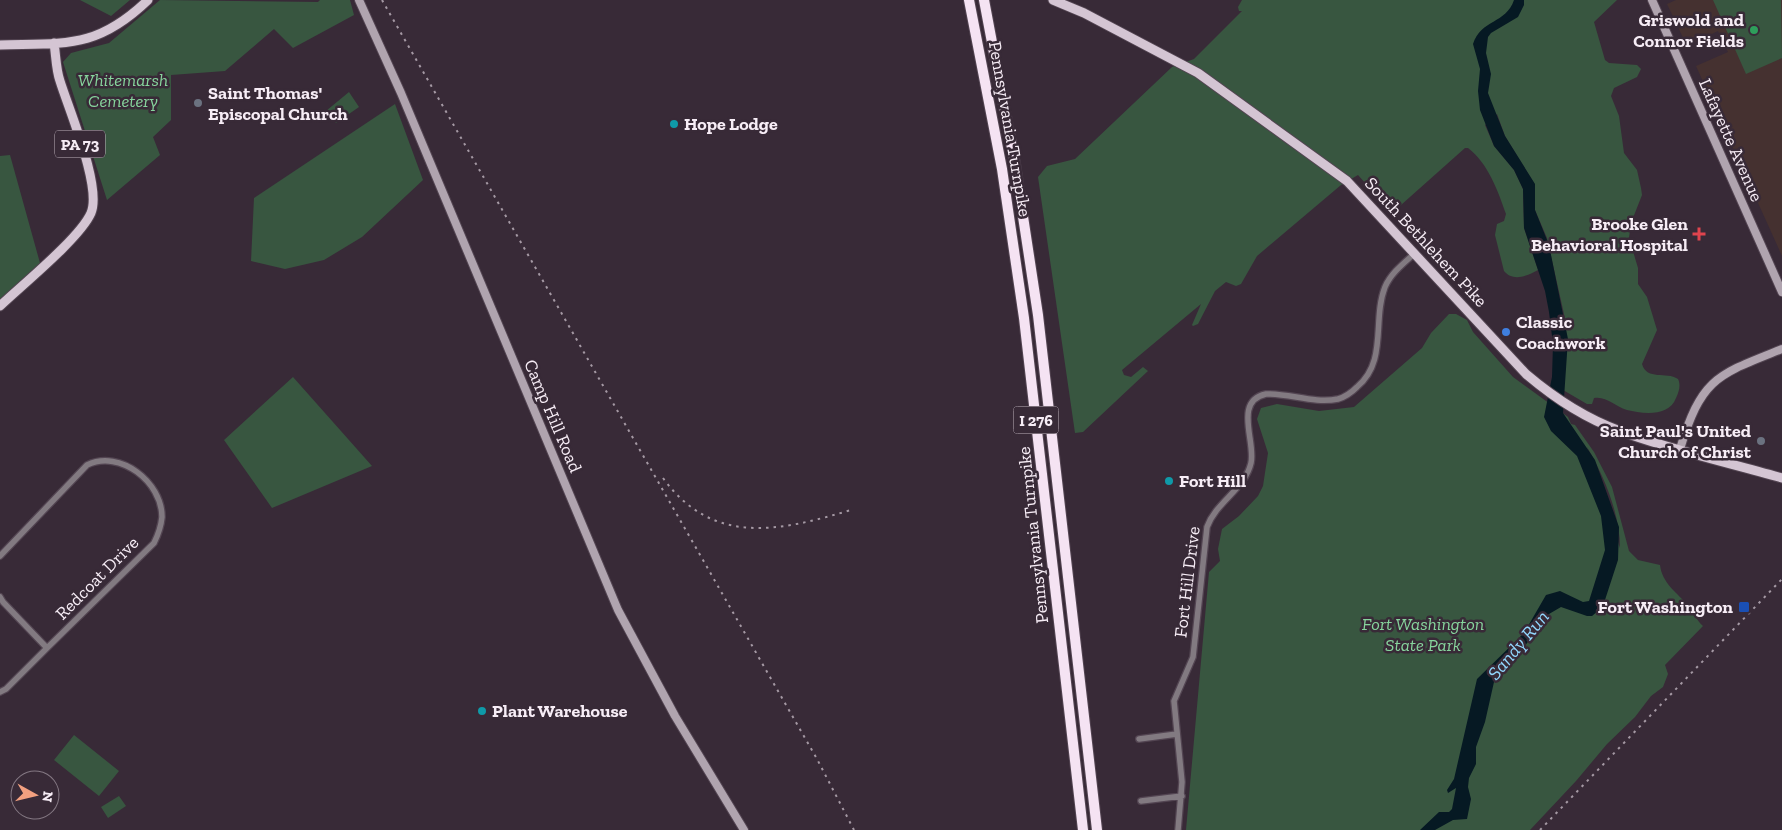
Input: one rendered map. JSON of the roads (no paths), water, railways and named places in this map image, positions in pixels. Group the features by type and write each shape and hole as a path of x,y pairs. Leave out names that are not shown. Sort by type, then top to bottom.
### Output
{"highway":[{"name":"Pennsylvania Turnpike","path":"969,0 1002,168 1024,318 1083,830"},
{"name":"Pennsylvania Turnpike","path":"984,0 1018,183 1038,315 1097,830"}],"main road":[{"path":"0,45 54,44 82,41 108,31 128,19 148,0"},
{"name":"South Bethlehem Pike","path":"1053,0 1175,60 1220,88 1347,181 1526,374 1543,388 1620,432 1782,478"},
{"name":"PA 73","path":"0,306 72,238 86,221 94,205 93,185 59,81 54,44"}],"street":[{"name":"Camp Hill Road","path":"359,0 401,93 618,610 675,716 744,830"},
{"name":"Lafayette Avenue","path":"1652,0 1782,292"},
{"name":"Fort Hill Drive","path":"1178,830 1182,796 1174,701 1193,657 1204,536 1215,511 1240,484 1251,466 1252,457 1247,417 1249,406 1258,397 1266,394 1323,400 1337,399 1352,392 1361,384 1370,372 1376,357 1382,296 1386,284 1396,270 1415,253"},
{"path":"1680,449 1695,407 1713,382 1728,371 1782,349"},
{"name":"Redcoat Drive","path":"0,556 87,466 95,462 110,461 134,469 147,481 158,498 162,516 154,543 6,689 0,692"},
{"path":"0,597 47,648"},
{"path":"1139,739 1177,734"},
{"path":"1141,801 1182,796"}],"water":[{"name":"Sandy Run","path":"1514,0 1524,0 1524,5 1518,17 1491,33 1488,37 1486,53 1491,74 1488,93 1505,136 1535,184 1535,210 1549,245 1568,339 1563,413 1595,460 1619,527 1618,560 1604,603 1598,611 1592,616 1587,616 1561,607 1549,614 1512,663 1494,682 1485,722 1476,747 1476,764 1469,778 1468,787 1471,799 1467,819 1453,820 1435,830 1420,830 1439,812 1449,812 1452,809 1456,788 1448,793 1447,790 1454,779 1477,679 1524,633 1546,595 1560,591 1583,602 1589,601 1605,550 1601,516 1577,456 1551,431 1544,417 1552,377 1553,344 1545,291 1524,228 1523,189 1514,170 1494,146 1480,110 1478,91 1480,69 1473,44 1482,30 1500,18 1510,8"}],"railway":[{"path":"382,0 817,759 854,830"},
{"path":"663,478 683,500 703,515 726,524 749,528 799,524 851,510"},
{"path":"1540,830 1782,579"}],"place":[{"name":"Griswold and Connor Fields","path":"1754,30"},
{"name":"Saint Thomas' Episcopal Church","path":"198,103"},
{"name":"Hope Lodge","path":"674,124"},
{"name":"Brooke Glen Behavioral Hospital","path":"1699,234"},
{"name":"Classic Coachwork","path":"1506,332"},
{"name":"Saint Paul's United Church of Christ","path":"1761,441"},
{"name":"Fort Hill","path":"1169,481"},
{"name":"Fort Washington","path":"1744,607"},
{"name":"Plant Warehouse","path":"482,711"}],"park label":[{"name":"Whitemarsh Cemetery","path":"123,90"},
{"name":"Fort Washington State Park","path":"1423,634"}]}
